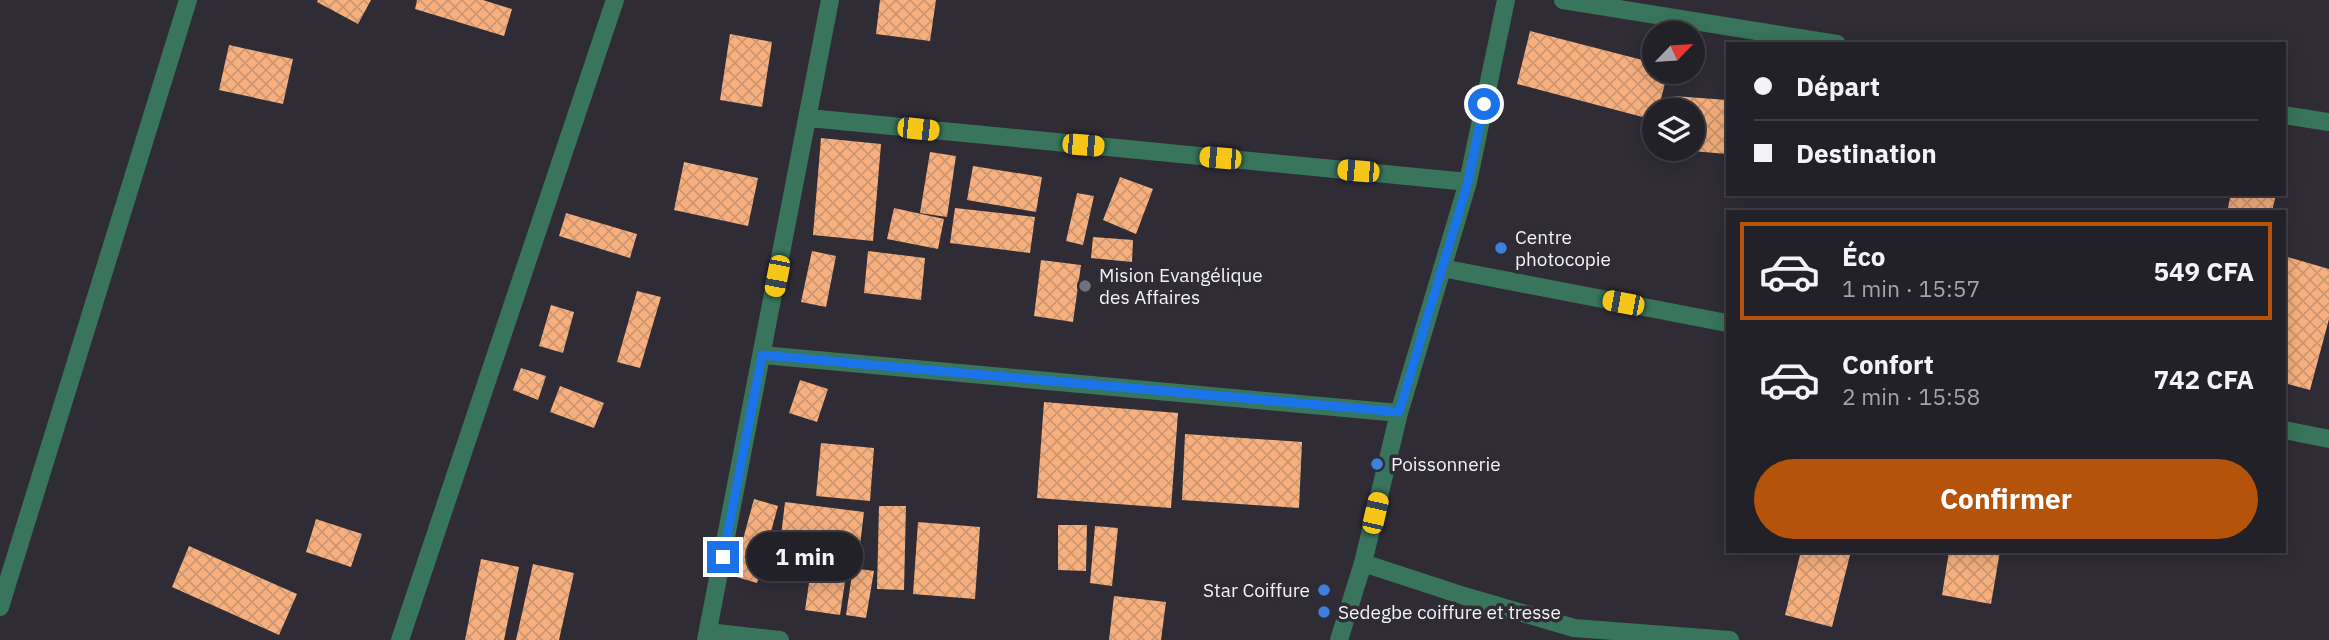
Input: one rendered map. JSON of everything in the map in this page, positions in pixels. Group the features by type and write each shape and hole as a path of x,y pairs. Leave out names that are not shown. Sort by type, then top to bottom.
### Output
{"street":[{"path":"0,607 188,0"},
{"path":"400,640 615,0"},
{"path":"780,640 707,636 830,0"},
{"path":"1339,640 1363,563 1399,412 1468,182 1506,0"},
{"path":"1563,0 1825,42"},
{"path":"2286,115 2329,122"},
{"path":"809,118 1468,182"},
{"path":"1442,268 1726,323"},
{"path":"762,355 1399,412"},
{"path":"2286,430 2329,439"},
{"path":"1363,563 1574,628 1730,640"}],"building":[{"path":"371,0 358,24 317,2"},
{"path":"417,0 483,0 512,9 504,36 415,9"},
{"path":"880,0 936,0 930,41 876,34"},
{"path":"1530,31 1642,60 1642,84 1665,84 1661,98 1642,98 1642,117 1517,84"},
{"path":"730,34 772,42 762,107 720,100"},
{"path":"229,45 293,59 283,104 219,90"},
{"path":"1705,98 1726,100 1726,154 1705,152"},
{"path":"821,138 881,144 873,241 813,235"},
{"path":"930,152 956,156 947,217 920,213"},
{"path":"684,162 758,178 748,226 674,210"},
{"path":"973,166 1042,177 1036,212 967,200"},
{"path":"1120,177 1153,189 1136,234 1103,220"},
{"path":"1077,193 1094,196 1083,245 1066,241"},
{"path":"2231,196 2276,196 2272,210 2227,210"},
{"path":"894,208 944,219 938,249 887,239"},
{"path":"955,208 1035,217 1030,253 950,243"},
{"path":"566,213 637,234 630,258 559,236"},
{"path":"1093,237 1133,240 1132,262 1091,258"},
{"path":"812,251 836,256 826,307 801,302"},
{"path":"868,251 925,258 921,300 864,293"},
{"path":"2286,257 2329,269 2329,319 2310,390 2286,384"},
{"path":"1041,260 1081,265 1073,322 1034,316"},
{"path":"637,291 661,297 640,368 617,362"},
{"path":"551,305 574,312 563,353 539,346"},
{"path":"521,368 546,376 538,400 513,390"},
{"path":"800,380 828,389 817,422 789,413"},
{"path":"560,386 604,403 594,428 550,412"},
{"path":"1044,402 1178,413 1171,508 1037,498"},
{"path":"1185,434 1302,442 1299,508 1182,500"},
{"path":"821,443 874,448 870,501 816,496"},
{"path":"754,499 778,506 757,583 733,576"},
{"path":"785,502 864,512 860,545 781,536"},
{"path":"879,506 906,506 904,590 877,589"},
{"path":"316,519 362,534 351,567 306,552"},
{"path":"918,522 980,527 975,599 913,594"},
{"path":"1058,525 1087,525 1086,571 1058,570"},
{"path":"1095,526 1118,528 1112,586 1090,583"},
{"path":"189,546 297,594 279,635 172,587"},
{"path":"1800,553 1850,553 1832,627 1785,615"},
{"path":"1949,553 2000,553 1991,604 1942,595"},
{"path":"813,556 848,562 840,615 805,610"},
{"path":"481,559 519,567 504,640 465,640"},
{"path":"533,564 574,573 559,640 516,640"},
{"path":"853,568 874,571 866,618 846,615"},
{"path":"1114,596 1166,602 1161,640 1109,640"}],"place":[{"name":"Centre photocopie","path":"1501,248"},
{"name":"Mision Evangélique des Affaires","path":"1085,286"},
{"name":"Poissonnerie","path":"1377,464"},
{"name":"Star Coiffure","path":"1324,590"},
{"name":"Sedegbe coiffure et tresse","path":"1324,612"}],"route":[{"path":"723,557 762,355 1399,412 1468,182 1484,104"}]}
